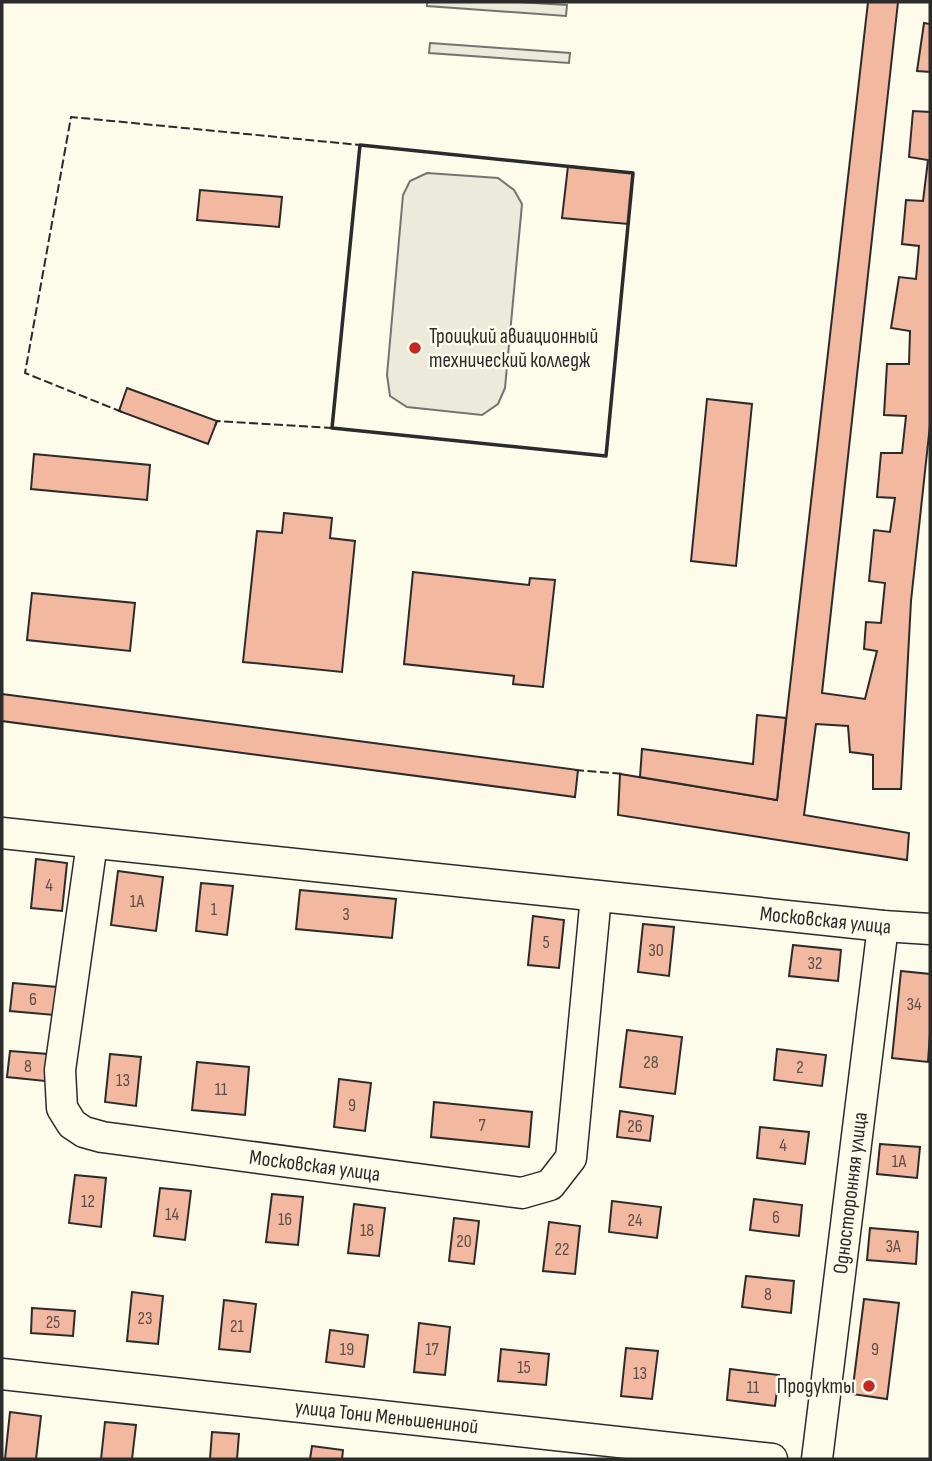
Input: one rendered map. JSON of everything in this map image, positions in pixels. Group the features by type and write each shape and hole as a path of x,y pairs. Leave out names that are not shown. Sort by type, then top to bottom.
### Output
{"street":[{"name":"Московская улица","path":"2,833 930,929"},
{"name":"Московская улица","path":"92,843 60,1070 62,1108 72,1124 84,1132 102,1137 522,1193 551,1185 571,1157 596,896"},
{"name":"Односторонняя улица","path":"817,1459 883,926"},
{"name":"улица Тони Меньшениной","path":"2,1374 772,1459"}],"shaded area":[{"path":"427,2 567,5 566,16 427,6"},
{"path":"430,43 570,53 569,63 429,53"},
{"path":"427,173 498,178 514,190 522,204 505,388 498,404 482,415 407,407 390,396 387,375 403,195 410,181"}],"building":[{"path":"868,2 898,2 822,693 865,699 877,651 864,649 866,622 881,623 885,583 869,581 874,530 890,532 895,498 877,497 881,453 902,453 906,416 884,415 887,364 909,364 910,331 891,328 899,277 916,279 919,246 902,244 906,200 923,201 928,160 909,157 913,111 930,112 930,425 911,601 901,789 873,789 873,755 850,752 848,726 816,724 804,815 909,833 907,860 618,815 620,774 777,800"},
{"path":"924,23 930,24 930,72 917,71"},
{"path":"568,166 633,173 628,224 562,218"},
{"path":"200,190 282,197 279,227 197,220"},
{"path":"127,388 217,421 208,444 119,411"},
{"path":"707,399 752,404 736,566 691,561"},
{"path":"34,454 150,465 147,500 31,489"},
{"path":"284,513 332,518 330,538 355,541 342,672 243,662 257,531 282,533"},
{"path":"413,572 529,585 530,578 555,580 543,687 513,684 514,676 404,664"},
{"path":"32,593 135,603 130,651 27,640"},
{"path":"2,694 578,770 575,797 2,721"},
{"path":"757,715 786,718 777,800 640,777 642,749 753,764"},
{"path":"36,859 67,863 62,911 31,908"},
{"path":"118,871 163,877 156,931 111,925"},
{"path":"201,883 233,886 227,935 196,931"},
{"path":"300,890 396,899 392,938 296,929"},
{"path":"533,916 564,920 559,968 528,965"},
{"path":"643,924 674,927 669,976 638,972"},
{"path":"793,945 841,950 838,981 789,976"},
{"path":"901,971 930,974 928,1062 892,1058"},
{"path":"13,983 57,987 54,1015 10,1011"},
{"path":"627,1030 682,1037 675,1094 620,1087"},
{"path":"777,1049 826,1055 822,1086 774,1080"},
{"path":"10,1051 48,1054 45,1081 7,1077"},
{"path":"110,1054 141,1057 136,1106 105,1102"},
{"path":"197,1062 249,1067 245,1115 192,1110"},
{"path":"339,1079 371,1083 365,1131 334,1127"},
{"path":"434,1102 532,1112 529,1147 431,1137"},
{"path":"620,1111 653,1116 650,1141 617,1137"},
{"path":"760,1127 809,1132 805,1164 757,1158"},
{"path":"880,1144 920,1147 917,1178 877,1174"},
{"path":"75,1175 106,1178 101,1227 69,1223"},
{"path":"160,1188 191,1191 185,1240 154,1236"},
{"path":"272,1194 303,1197 298,1245 266,1242"},
{"path":"754,1199 802,1205 799,1236 750,1230"},
{"path":"612,1201 661,1207 657,1238 609,1232"},
{"path":"354,1204 385,1208 379,1256 348,1253"},
{"path":"454,1218 479,1221 474,1264 449,1261"},
{"path":"549,1222 580,1226 575,1274 543,1271"},
{"path":"870,1228 918,1232 916,1264 867,1260"},
{"path":"746,1276 794,1281 791,1313 742,1307"},
{"path":"132,1292 163,1296 158,1344 127,1341"},
{"path":"864,1299 899,1303 887,1399 852,1394"},
{"path":"224,1300 256,1304 250,1352 219,1349"},
{"path":"32,1308 75,1311 73,1336 31,1333"},
{"path":"419,1323 450,1327 445,1375 414,1372"},
{"path":"330,1330 368,1335 364,1367 326,1362"},
{"path":"626,1348 658,1351 652,1399 621,1396"},
{"path":"501,1349 549,1354 546,1385 498,1381"},
{"path":"730,1369 779,1375 775,1406 727,1400"},
{"path":"10,1412 41,1416 36,1459 5,1459"},
{"path":"105,1422 136,1425 132,1459 101,1459"},
{"path":"212,1432 239,1434 237,1459 210,1459"},
{"path":"312,1446 343,1450 342,1459 310,1459"}],"fence":[{"path":"122,412 25,373 71,117 360,145"},
{"path":"215,426 217,421 332,428"},
{"path":"575,770 623,774"}],"wall":[{"path":"360,145 633,173 606,456 332,428 360,145"}],"place":[{"name":"Троицкий авиационный технический колледж","path":"415,348"},
{"name":"Продукты","path":"869,1386"}]}
